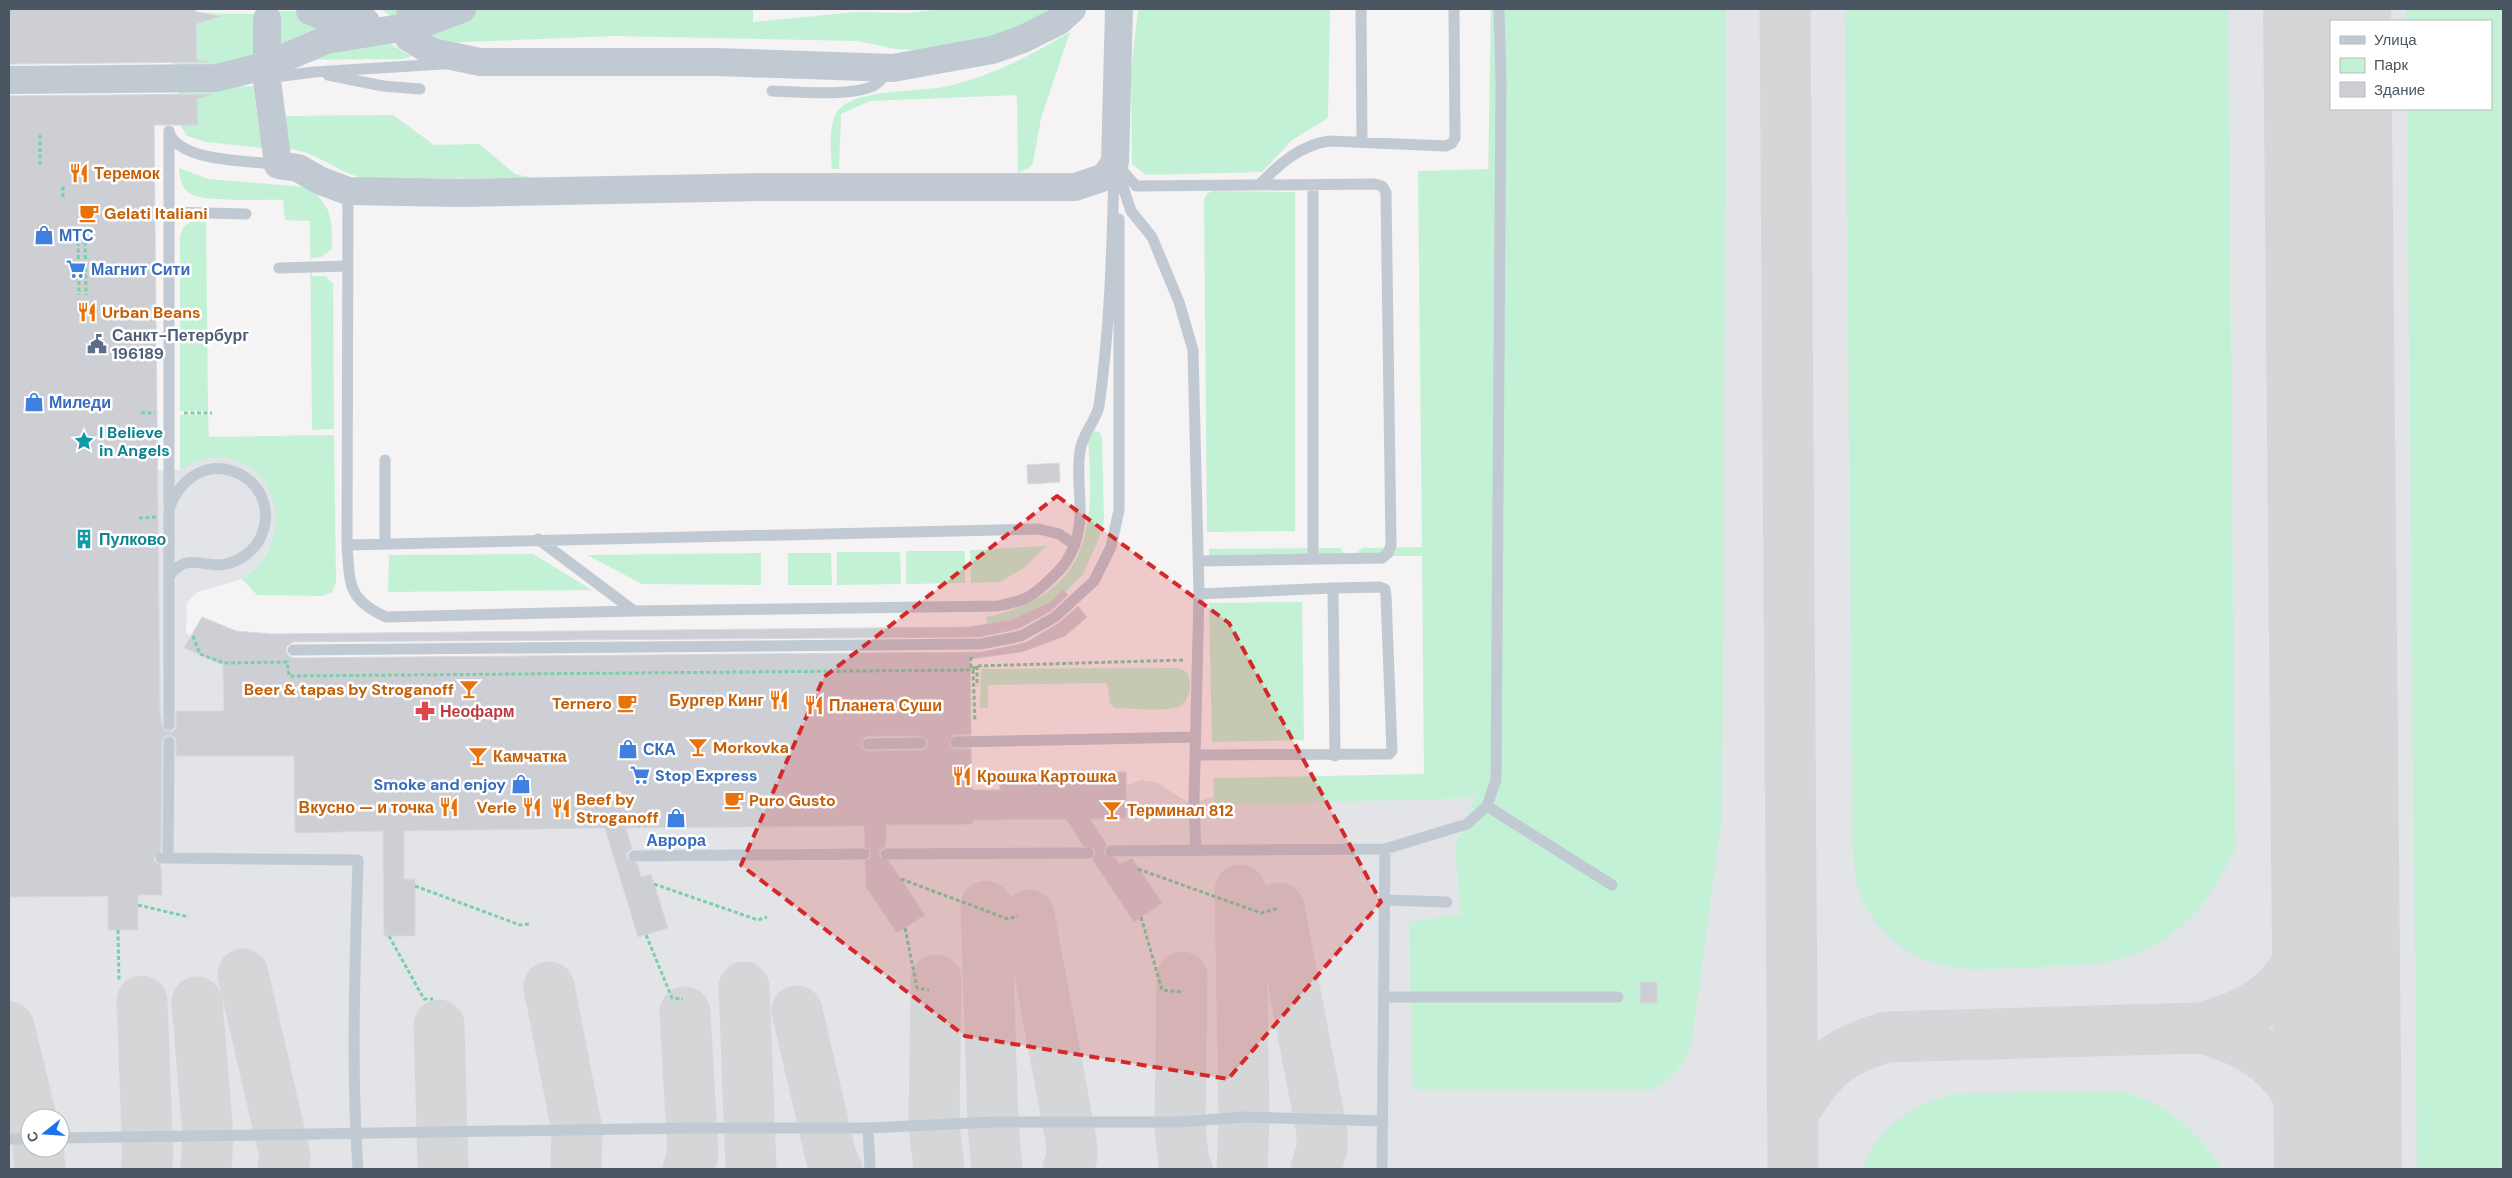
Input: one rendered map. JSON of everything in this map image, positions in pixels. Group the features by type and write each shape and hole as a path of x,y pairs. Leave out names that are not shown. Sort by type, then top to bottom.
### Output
{"street":[{"path":"306,10 340,23 366,22 417,9"},
{"path":"9,80 216,78 265,66 326,40 419,25 462,9"},
{"path":"408,37 432,52 480,62 716,62 893,68 992,50 1023,39 1059,20 1072,9"},
{"path":"268,19 270,70 278,164 298,168 321,181 348,192 460,194 768,187 1075,187 1105,177 1115,162 1119,9"}],"lane":[{"path":"1361,9 1362,142"},
{"path":"1260,184 1274,170 1315,144 1362,142 1446,146 1452,143 1455,138 1454,9"},
{"path":"1111,851 1385,849 1467,824 1487,806 1496,780 1501,80 1499,9"},
{"path":"270,70 314,72 480,62"},
{"path":"772,91 828,93 859,90 875,85 893,68"},
{"path":"314,72 383,86 420,88"},
{"path":"169,725 168,128 172,140 182,149 200,154 278,164"},
{"path":"1115,162 1136,186 1375,184 1382,186 1386,192 1391,545 1388,553 1382,558 1198,561"},
{"path":"348,192 349,577 355,597 370,610 386,617 634,611 998,606 1026,599 1065,563 1075,545 1081,523 1080,449 1085,433 1098,409 1111,300 1110,240 1115,162"},
{"path":"1115,162 1131,211 1152,237 1179,302 1193,350 1199,594 1194,802 1196,850"},
{"path":"293,650 981,644 1021,636 1055,617 1094,581 1111,547 1119,510 1119,205 1115,162"},
{"path":"1313,186 1313,558"},
{"path":"169,212 246,214"},
{"path":"279,268 348,266"},
{"path":"385,460 385,544"},
{"path":"169,509 183,483 199,472 217,468 236,472 252,482 262,498 266,516 262,535 257,543 252,550 236,561 218,565 199,561 189,562 177,566 169,576"},
{"path":"348,545 538,539 774,536 1039,529 1060,534 1075,545"},
{"path":"538,539 634,611"},
{"path":"1195,755 1383,756 1392,751 1385,590 1380,587 1333,588 1199,594"},
{"path":"1333,588 1334,756"},
{"path":"956,742 1195,737"},
{"path":"169,742 165,858 358,860 355,946 356,1134 358,1169"},
{"path":"868,744 921,743"},
{"path":"1487,806 1612,885"},
{"path":"1382,1169 1385,849"},
{"path":"886,854 1088,853"},
{"path":"634,856 864,854"},
{"path":"1385,900 1447,902"},
{"path":"1384,997 1618,997"},
{"path":"70,1138 750,1127 868,1128 993,1122 1180,1122 1244,1117 1383,1121"},
{"path":"868,1128 870,1169"}],"path":[{"path":"40,135 40,166"},
{"path":"63,185 63,197"},
{"path":"78,229 79,296"},
{"path":"85,229 86,296"},
{"path":"180,413 212,413"},
{"path":"193,636 200,654 224,663 287,662 289,676 973,670 975,720"},
{"path":"971,670 977,666 1197,660"},
{"path":"977,666 977,686"},
{"path":"1138,869 1261,913 1279,908"},
{"path":"901,879 1008,919 1018,916"},
{"path":"654,884 758,920 767,917"},
{"path":"415,886 520,924 529,924"},
{"path":"138,905 190,917"},
{"path":"1141,917 1162,990 1182,992"},
{"path":"906,928 917,988 929,990"},
{"path":"118,930 119,981"},
{"path":"646,935 672,998 683,999"},
{"path":"388,936 424,999 433,999"}],"highlighted area":[{"path":"1057,496 1229,623 1381,902 1228,1079 965,1036 741,865 824,677"}],"shaded area":[{"name":"Пулково","path":"1491,9 2503,9 2503,1169 9,1169 9,197 40,197 154,470 180,470 194,461 217,457 240,461 260,474 273,494 277,517 273,540 261,563 242,579 198,592 187,602 186,633 191,636 184,648 223,665 224,709 293,708 970,675 972,790 1000,790 1000,774 1126,772 1126,786 1141,780 1156,782 1184,800 1194,802 1226,794 1472,787 1485,341"}],"green space":[{"path":"381,9 753,9 753,22 856,12 907,13 942,9 1055,9 1018,28 944,51 896,49 857,41 614,36 440,43 396,20"},
{"path":"1138,9 1330,9 1328,118 1292,140 1262,172 1146,175 1132,164 1131,73"},
{"path":"1491,9 1726,9 1722,814 1691,1047 1676,1072 1652,1090 1413,1090 1409,922 1461,914 1455,846 1478,791 1472,798 1214,805 1213,778 1424,774 1422,556 1362,556 1358,552 1362,548 1422,547 1418,171 1489,169"},
{"path":"1845,9 2228,9 2235,850 2208,896 2183,925 2156,944 2123,958 2071,966 1983,969 1949,967 1918,956 1891,939 1870,914 1857,886 1853,842"},
{"path":"2406,9 2503,9 2503,1169 2417,1169 2407,110 2492,110 2492,20 2406,20"},
{"path":"276,11 334,11 411,56 404,59 277,60"},
{"path":"173,13 254,15 256,61 174,68"},
{"path":"1070,32 1041,118 1033,163 1029,168 1018,173 1017,95 870,101 841,114 839,169 832,169 832,125 837,112 845,104 858,98 891,92 941,87 969,80 1014,63"},
{"path":"253,86 262,148 206,142 187,136 180,124 177,96 179,92 184,89"},
{"path":"393,115 434,145 479,144 515,174 533,178 366,179 346,172 309,154 289,149 284,116"},
{"path":"179,168 208,179 306,187 326,207 331,221 332,249 321,257 311,258 312,276 326,276 333,284 334,429 312,430 310,221 285,220 283,200 220,199 189,193 184,188 180,179"},
{"path":"1214,191 1295,192 1295,531 1207,532 1204,199 1208,193"},
{"path":"194,220 206,220 208,411 180,411 180,236 184,226"},
{"path":"180,415 208,415 209,437 334,435 336,582 332,592 322,596 257,595 242,579 262,561 273,538 276,515 271,495 261,477 245,465 226,458 204,460 180,470"},
{"path":"1095,431 1100,433 1102,438 1104,520 1098,541 1083,574 1051,607 989,631 986,617 1021,607 1047,592 1066,575 1079,554 1086,529 1090,502 1088,438"},
{"path":"1046,546 1024,568 1000,582 971,583 970,550"},
{"path":"1209,549 1342,549 1343,554 1209,557"},
{"path":"906,551 965,551 965,583 906,584"},
{"path":"837,552 900,552 901,584 837,585"},
{"path":"761,553 761,585 642,584 587,555"},
{"path":"788,553 831,553 832,585 788,585"},
{"path":"533,554 592,590 388,592 389,555"},
{"path":"1302,602 1304,740 1212,742 1209,603"},
{"path":"1179,668 1186,672 1190,680 1190,689 1182,705 1169,709 1115,708 1110,704 1107,683 988,685 988,708 980,708 981,669"},
{"path":"2115,1091 2140,1097 2168,1112 2193,1132 2204,1144 2221,1169 1862,1169 1877,1141 1898,1120 1924,1104 1954,1094"}],"building":[{"path":"9,9 196,9 196,12 221,16 196,24 197,60 211,62 9,64"},
{"name":"Пулково","path":"214,94 197,99 198,125 154,125 160,711 165,731 172,732 176,728 176,711 224,711 223,665 184,648 202,617 236,631 271,634 970,627 1011,620 1049,603 1063,590 1068,595 1051,611 1018,629 980,637 293,642 287,646 286,651 293,658 981,652 1025,643 1059,623 1078,606 1087,617 1065,636 1021,652 970,659 971,734 953,735 949,743 953,749 971,749 972,790 1000,790 1000,774 1126,772 1126,818 1090,819 1107,845 1104,851 1105,855 1116,858 1120,864 1132,858 1162,903 1134,922 1092,859 1095,853 1094,849 1083,846 1066,819 973,820 973,824 886,825 886,846 880,850 879,857 889,861 925,915 897,933 866,887 865,861 870,858 871,853 865,847 864,826 626,828 632,849 627,853 627,859 637,863 641,877 651,874 668,928 638,937 605,828 404,831 404,879 415,879 415,936 384,936 383,831 295,833 294,756 176,756 176,739 170,735 165,736 162,741 161,851 154,858 155,862 161,866 162,895 138,895 138,930 108,930 108,896 9,897 9,96","holes":["868,736 921,736 927,739 928,743 925,749 921,750 868,751 862,748 861,744 864,738"]},
{"path":"1059,463 1060,482 1028,484 1027,465"},
{"path":"1640,982 1657,982 1657,1003 1640,1003"}],"taxiway":[{"path":"1785,9 1793,1169"},
{"path":"2200,1028 2235,1017 2264,1001 2287,978 2298,963 2314,932 2323,907 2335,816"},
{"path":"1240,890 1244,1117 1242,1169"},
{"path":"986,906 993,1122 997,1169"},
{"path":"1279,908 1322,1133 1322,1148 1316,1169"},
{"path":"1029,915 1071,1140 1072,1156 1068,1169"},
{"path":"243,974 285,1156 283,1169"},
{"path":"1182,977 1180,1128 1184,1164 1187,1169"},
{"path":"936,980 934,1125 939,1169"},
{"path":"549,987 577,1130 576,1169"},
{"path":"744,987 751,1169"},
{"path":"142,1001 148,1157 146,1169"},
{"path":"197,1002 208,1135 206,1169"},
{"path":"797,1011 832,1161 837,1169"},
{"path":"685,1012 693,1155 688,1169"},
{"path":"439,1025 443,1169"},
{"path":"9,1027 29,1108"},
{"path":"1793,1113 1812,1084 1831,1063 1855,1048 1887,1037 2200,1028 2228,1037 2251,1048 2270,1061 2286,1077 2299,1096 2309,1117 2326,1169"},
{"path":"39,1158 40,1169"}],"runway":[{"path":"2327,9 2338,1169"}],"place":[{"name":"Теремок","path":"79,173"},
{"name":"Gelati Italiani","path":"89,213"},
{"name":"МТС","path":"44,235"},
{"name":"Магнит Сити","path":"76,269"},
{"name":"Urban Beans","path":"87,312"},
{"name":"Санкт-Петербург 196189","path":"97,344"},
{"name":"Миледи","path":"34,402"},
{"name":"I Believe in Angels","path":"84,441"},
{"name":"Пулково","path":"84,539"},
{"name":"Beer & tapas by Stroganoff","path":"469,689"},
{"name":"Бургер Кинг","path":"779,700"},
{"name":"Ternero","path":"627,703"},
{"name":"Планета Суши","path":"814,705"},
{"name":"Неофарм","path":"425,711"},
{"name":"Morkovka","path":"698,747"},
{"name":"СКА","path":"628,749"},
{"name":"Камчатка","path":"478,756"},
{"name":"Stop Express","path":"640,775"},
{"name":"Крошка Картошка","path":"962,776"},
{"name":"Smoke and enjoy","path":"521,784"},
{"name":"Puro Gusto","path":"734,800"},
{"name":"Вкусно — и точка","path":"449,807"},
{"name":"Verle","path":"532,807"},
{"name":"Beef by Stroganoff","path":"561,808"},
{"name":"Терминал 812","path":"1112,810"},
{"name":"Аврора","path":"676,818"}]}
